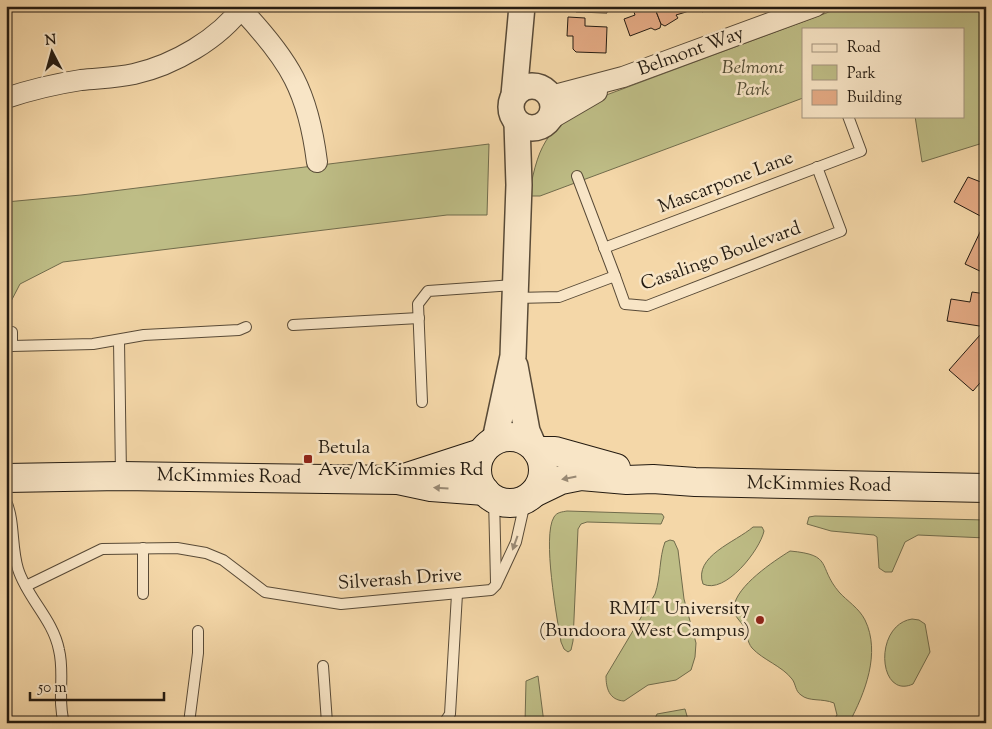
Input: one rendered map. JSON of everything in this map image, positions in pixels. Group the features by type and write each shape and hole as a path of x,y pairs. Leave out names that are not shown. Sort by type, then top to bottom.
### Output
{"main road":[{"path":"515,437 535,449 542,461 543,472 540,482 530,495 510,503 489,495 477,472 488,447 515,437"},
{"name":"McKimmies Road","path":"398,480 488,447"},
{"name":"McKimmies Road","path":"535,449 575,455 653,479"},
{"name":"McKimmies Road","path":"6,478 121,476 398,480 431,488 489,495"},
{"name":"McKimmies Road","path":"530,495 547,485 574,477 695,482 986,488"}],"street":[{"name":"Belmont Way","path":"546,107 816,6"},
{"path":"6,98 53,85 136,74 164,64 196,48 220,30 242,8 266,36 294,74 305,100 312,126 317,162"},
{"path":"522,16 511,113 517,123 519,186 513,356 527,431 535,449"},
{"path":"519,186 546,107 522,16"},
{"path":"514,96 525,87 546,107"},
{"path":"517,123 531,129 546,107"},
{"path":"488,447 513,356"}],"lane":[{"name":"Mascarpone Lane","path":"604,248 861,151 849,118"},
{"name":"Casalingo Boulevard","path":"422,402 418,304 428,291 515,292 559,298 615,276 625,304 647,306 841,231 817,167"},
{"path":"577,176 615,276"},
{"path":"293,324 419,318"},
{"path":"12,332 12,346 119,341 144,335 239,330 246,327"},
{"path":"119,341 121,476"},
{"path":"489,495 496,585"},
{"path":"496,585 516,542 530,495"},
{"path":"6,501 11,519 18,569 50,625 59,650 64,723"},
{"path":"143,548 143,594"},
{"name":"Silverash Drive","path":"26,586 102,549 143,548 193,549 222,560 265,592 341,604 354,605 378,599 486,592 496,585"},
{"path":"444,723 450,714 457,594"},
{"path":"189,723 198,653 198,631"},
{"path":"323,666 327,723"}],"green space":[{"name":"Belmont Park","path":"845,6 986,6 986,142 922,162 915,118 964,118 964,28 802,28 802,98 540,196 529,196 537,160 550,136 558,126 601,97"},
{"path":"489,144 487,215 447,215 63,262 20,284 6,311 6,202 81,195"},
{"path":"567,511 662,514 664,517 661,524 587,522 581,524 578,529 573,641 571,650 568,652 564,649 561,642 559,631 549,541 555,515"},
{"path":"809,517 986,520 986,538 918,535 905,542 892,572 885,572 879,568 877,537 874,535 831,531 807,524"},
{"path":"753,527 762,527 764,531 749,559 731,577 721,583 712,586 703,584 702,574 704,565 710,558"},
{"path":"674,541 678,550 684,599 696,643 695,657 691,670 676,680 648,685 624,701 619,700 609,693 606,676 655,594 663,548 665,542"},
{"path":"790,551 813,555 823,563 832,583 856,608 865,620 870,633 871,659 869,673 861,699 849,723 832,723 837,715 834,703 804,697 799,693 788,674 752,648 744,627 735,613 736,599 748,583"},
{"path":"912,619 919,620 925,624 930,652 913,684 901,686 893,681 887,672 885,660 886,646 891,634 899,624"},
{"path":"538,676 544,723 525,723 526,681"},
{"path":"685,709 689,723 653,723 657,714"}],"building":[{"path":"573,6 607,6 607,13 576,12"},
{"path":"632,6 654,6 661,24 660,28 655,30 651,28 630,36 624,19 635,15"},
{"path":"654,6 683,6 686,12 676,15 678,18 665,26 661,24"},
{"path":"683,6 712,6 712,8 702,12 700,9 695,11 694,8 686,12"},
{"path":"568,17 585,18 585,26 607,27 606,53 576,52 573,49 573,36 567,36"},
{"path":"968,177 986,184 986,219 954,202"},
{"path":"981,230 986,233 986,279 982,277 984,273 965,264"},
{"path":"972,292 986,294 986,327 947,321 951,299 970,302"},
{"path":"980,335 986,340 986,376 973,391 949,370"}],"place":[{"name":"Betula Ave/McKimmies Rd","path":"308,459"},
{"name":"RMIT University (Bundoora West Campus)","path":"760,620"}]}
